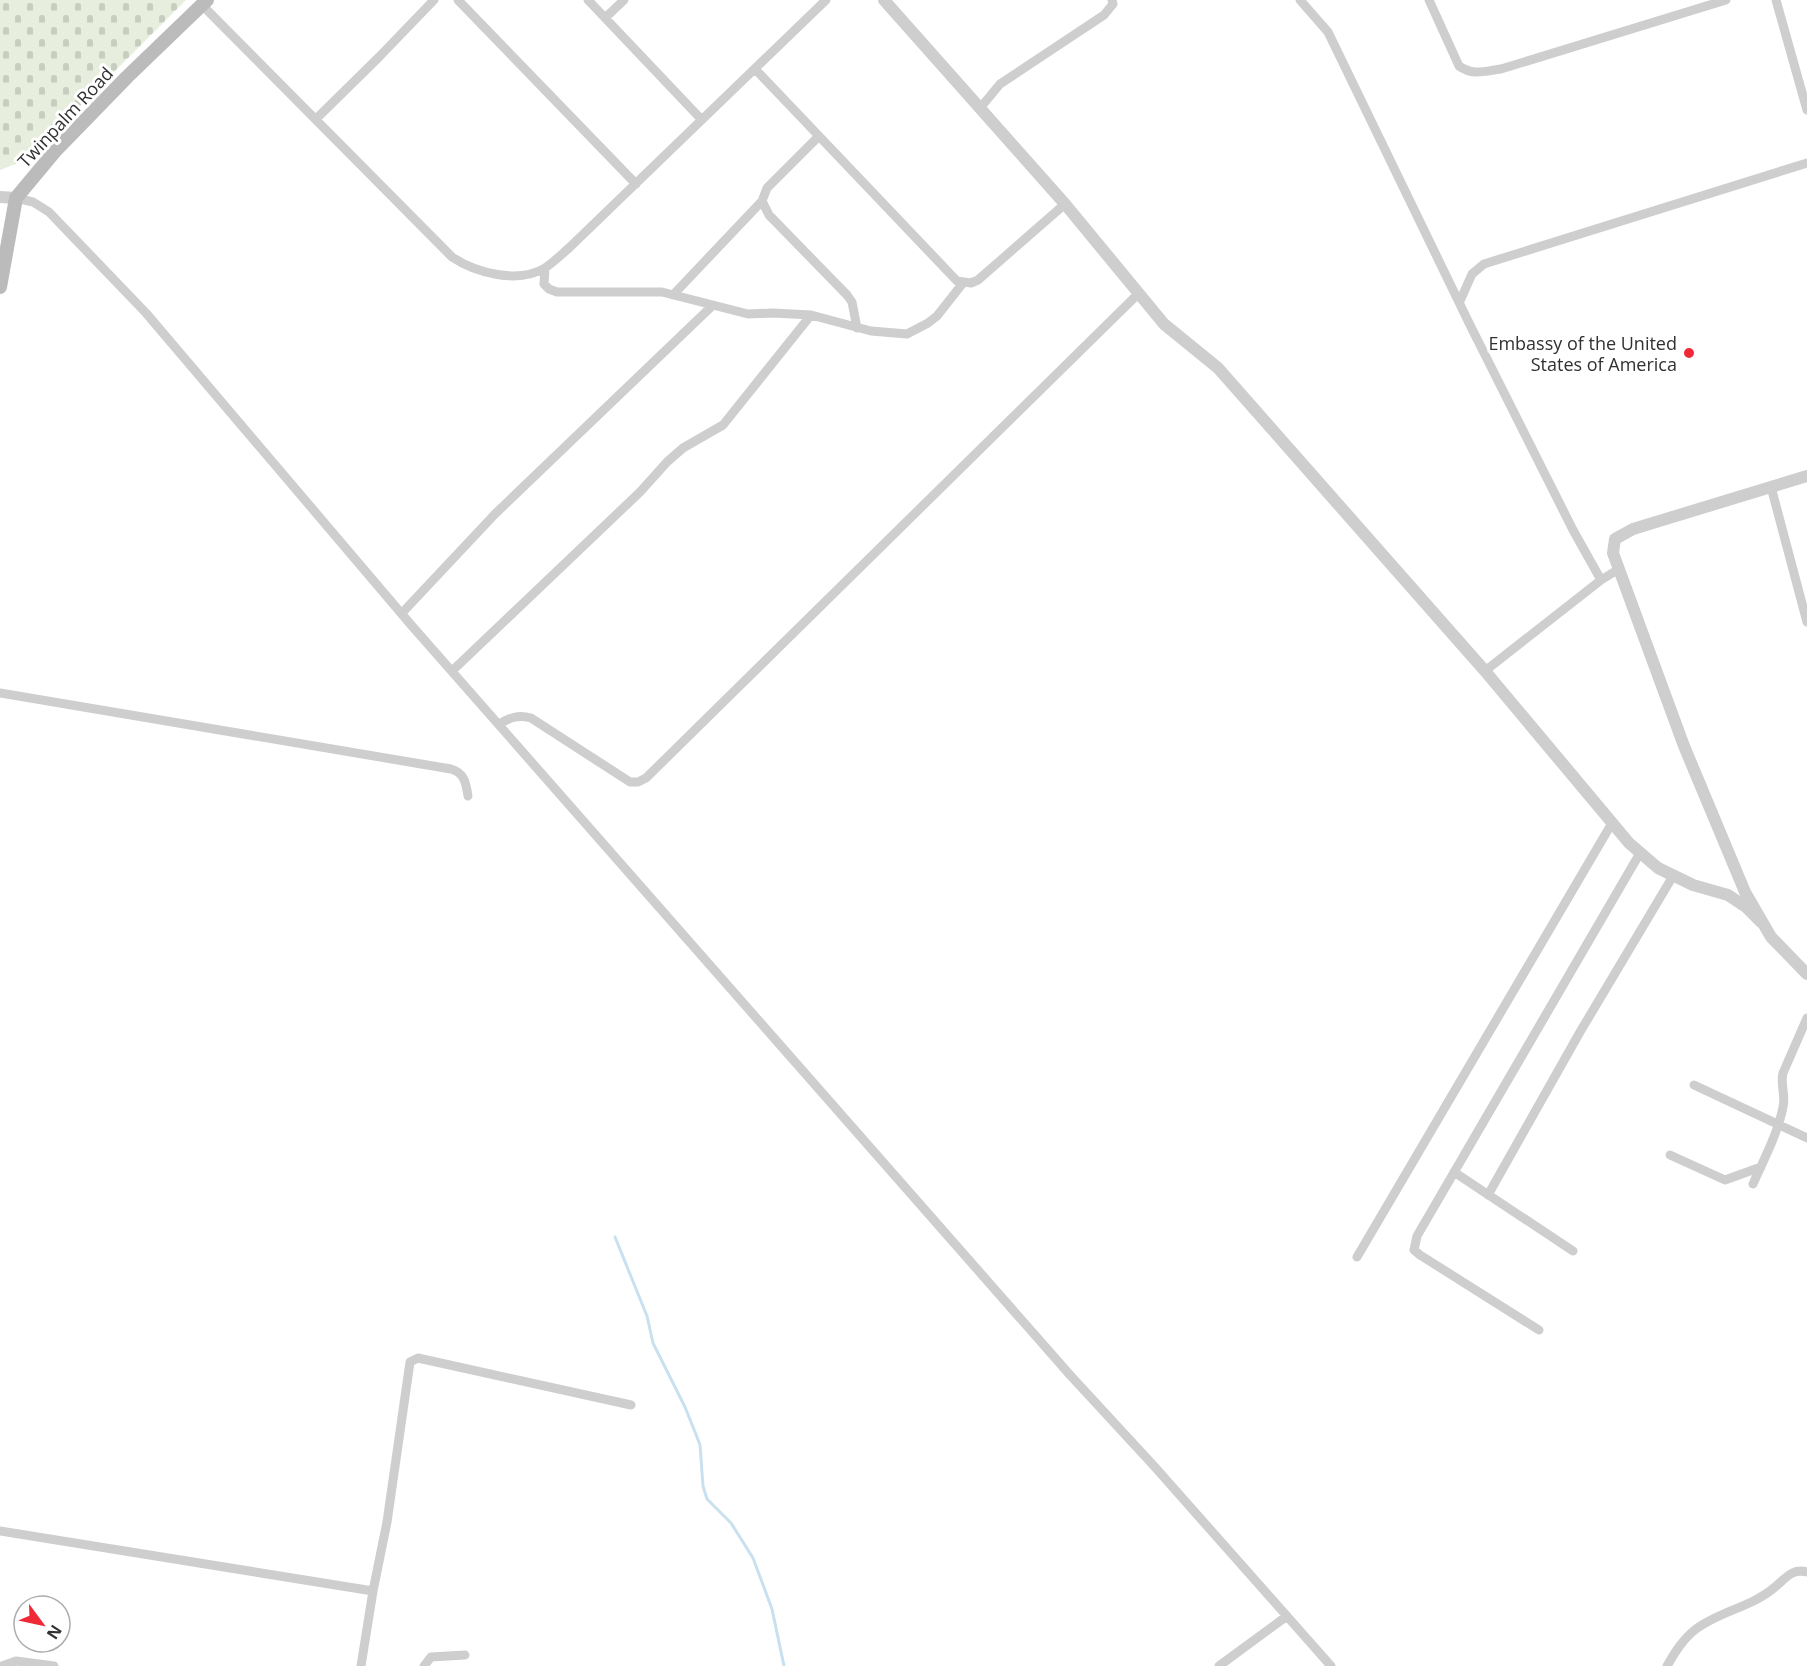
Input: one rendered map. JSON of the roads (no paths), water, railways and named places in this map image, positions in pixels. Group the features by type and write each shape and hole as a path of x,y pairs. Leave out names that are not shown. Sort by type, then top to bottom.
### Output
{"main road":[{"name":"Twinpalm Road","path":"16,198 72,134 205,2"},
{"path":"0,287 16,198"}],"street":[{"path":"316,119 434,0"},
{"path":"458,0 636,184"},
{"path":"588,0 701,119"},
{"path":"605,18 624,0"},
{"path":"205,2 442,248 459,262 480,271 509,275 534,273 545,268 570,247 826,0"},
{"path":"884,0 981,106 1107,252 1164,324 1218,368 1485,671 1612,823 1640,853 1658,868 1673,876 1732,897 1746,907 1762,923 1781,949 1807,974"},
{"path":"981,106 1000,84 1104,15 1113,4 1112,0"},
{"path":"1300,0 1328,32 1567,520 1601,580"},
{"path":"1429,0 1459,66 1475,73 1501,69 1726,0"},
{"path":"1776,0 1804,91 1807,110"},
{"path":"755,69 952,277 963,283"},
{"path":"673,295 762,201 767,188 819,136"},
{"path":"1460,301 1472,274 1484,264 1807,163"},
{"path":"0,197 33,202 49,212 146,313 452,671 1062,1366 1331,1666"},
{"path":"762,201 769,215 847,295 852,302 857,328"},
{"path":"545,268 544,284 557,292 645,291 673,295 748,314 811,315 857,328 907,334 936,316 963,283 978,280 1065,204"},
{"path":"499,724 522,715 531,718 624,779 638,782 646,778 1138,294"},
{"path":"402,613 495,514 712,306"},
{"path":"452,671 632,500 667,462 683,448 723,425 811,315"},
{"path":"1762,923 1738,876 1684,746 1613,553 1613,545 1615,539 1621,534 1807,476"},
{"path":"1771,487 1807,622"},
{"path":"1485,671 1601,580 1619,569"},
{"path":"0,693 451,769 463,776 468,796"},
{"path":"1357,1257 1612,823"},
{"path":"1539,1330 1414,1250 1417,1236 1640,853"},
{"path":"1488,1195 1580,1032 1673,876"},
{"path":"1722,893 1738,876"},
{"path":"1754,1184 1779,1124 1784,1099 1781,1079 1807,1018"},
{"path":"1694,1085 1807,1138"},
{"path":"1670,1155 1725,1180 1761,1167"},
{"path":"1454,1172 1573,1251"},
{"path":"361,1666 387,1522 410,1362 418,1358 631,1406"},
{"path":"0,1531 373,1591"},
{"path":"1667,1666 1682,1643 1696,1629 1760,1597 1790,1573 1798,1570 1807,1572"},
{"path":"1219,1666 1287,1616"},
{"path":"424,1666 431,1657 465,1655"},
{"path":"2,1666 16,1661 54,1666"}],"waterway":[{"path":"615,1237 647,1316 653,1343 685,1407 700,1445 703,1486 707,1499 731,1523 753,1558 772,1609 784,1666"}],"place":[{"name":"Embassy of the United States of America","path":"1689,353"}]}
